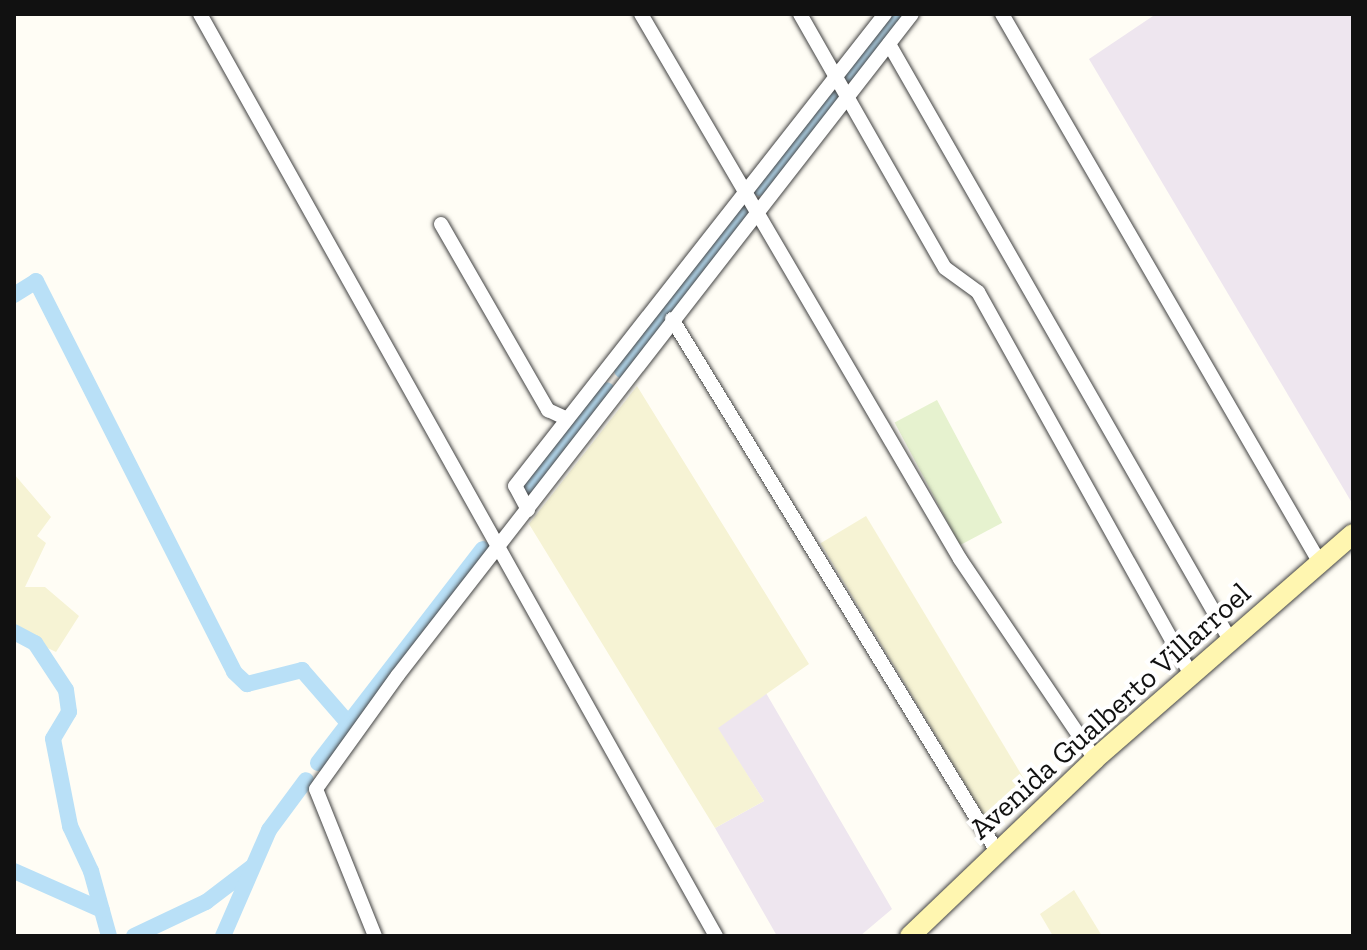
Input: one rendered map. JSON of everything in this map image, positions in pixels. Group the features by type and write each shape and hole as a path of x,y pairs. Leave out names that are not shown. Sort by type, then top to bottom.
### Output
{"main road":[{"name":"Avenida Gualberto Villarroel","path":"910,936 1095,759 1353,534"}],"street":[{"path":"200,14 501,546 716,936"},
{"path":"641,14 746,191 754,213 960,559 1095,759"},
{"path":"800,14 945,268 978,292 1191,674"},
{"path":"528,510 515,486 885,14"},
{"path":"375,936 316,789 672,319 912,14"},
{"path":"1002,14 1320,563"},
{"path":"889,44 1230,640"},
{"path":"441,224 548,410 567,419"},
{"path":"672,319 998,853"}],"shaded area":[{"path":"1156,14 1353,14 1352,503 1089,59"},
{"path":"637,386 809,664 718,728 764,801 715,828 529,524"},
{"path":"14,474 51,517 37,536 46,543 25,587 45,587 79,616 56,652 14,632"},
{"path":"866,516 1030,789 984,816 821,543"},
{"path":"766,693 892,909 860,936 777,936 715,828 764,801 717,728"},
{"path":"1074,890 1102,936 1053,936 1040,914"}],"green space":[{"path":"937,400 1002,523 960,545 895,423"}],"waterway":[{"path":"849,74 895,14"},
{"path":"759,188 833,94"},
{"path":"622,370 744,207"},
{"path":"14,295 36,281 234,672 247,684 302,670 349,724"},
{"path":"530,489 607,390"},
{"path":"318,763 483,549"},
{"path":"14,632 35,643 66,690 69,712 53,739 70,826 91,871 109,936"},
{"path":"223,936 269,830 306,780"},
{"path":"134,936 206,902 252,867"},
{"path":"14,871 102,910"}]}
